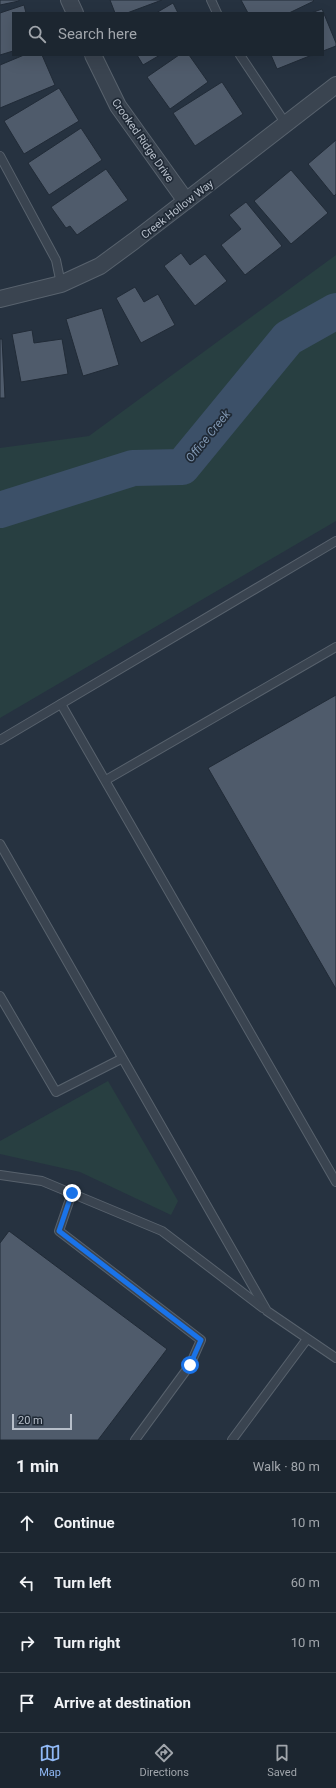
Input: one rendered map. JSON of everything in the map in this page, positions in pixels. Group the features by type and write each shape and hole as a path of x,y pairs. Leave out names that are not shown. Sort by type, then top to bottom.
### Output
{"street":[{"path":"69,0 75,12"},
{"name":"Crooked Ridge Drive","path":"93,56 118,106 186,201"},
{"name":"Creek Hollow Way","path":"0,299 61,284 100,266 336,85"}],"lane":[{"path":"211,0 217,12"},
{"path":"241,56 286,124"},
{"path":"0,156 56,260 61,284"},
{"path":"0,740 336,541"},
{"path":"106,780 336,647"},
{"path":"61,704 336,1182"},
{"path":"0,844 121,1059 267,1311"},
{"path":"0,996 56,1092 121,1059"},
{"path":"0,1175 42,1181 162,1230 267,1311 336,1358"},
{"path":"72,1193 59,1231 201,1340 190,1365 135,1440"},
{"path":"232,1440 307,1339"}],"green space":[{"path":"336,255 336,521 0,718 0,448 89,436"},
{"path":"108,1081 178,1201 171,1215 80,1172 0,1154 0,1141"}],"building":[{"path":"0,0 19,0 19,1 0,5"},
{"path":"110,0 162,0 130,12 115,12"},
{"path":"241,0 314,1 291,12 247,12"},
{"path":"173,3 178,12 158,12"},
{"path":"24,5 26,12 12,12 12,51 0,55 0,13"},
{"path":"322,9 323,12 314,12"},
{"path":"324,14 336,43 336,46 324,51"},
{"path":"22,56 42,56 55,85 0,108 0,65"},
{"path":"138,56 158,56 143,65"},
{"path":"178,56 190,56 208,82 170,109 147,77"},
{"path":"271,56 310,56 277,69"},
{"path":"222,82 243,114 195,146 173,113"},
{"path":"59,88 79,121 24,154 4,121"},
{"path":"81,128 102,160 49,195 28,163"},
{"path":"336,140 336,194 334,196 308,164"},
{"path":"106,169 128,200 77,235 70,226 66,228 51,207"},
{"path":"291,170 328,213 291,244 254,201"},
{"path":"246,202 282,246 245,275 221,245 241,229 229,215"},
{"path":"181,253 190,265 205,254 227,281 195,306 164,266"},
{"path":"135,287 144,302 158,294 175,325 141,343 116,298"},
{"path":"102,308 119,365 83,376 66,319"},
{"path":"32,330 34,343 62,339 68,374 21,382 12,334"},
{"path":"0,339 2,339 5,398 0,398"},
{"path":"336,695 336,989 208,768"},
{"path":"9,1231 167,1349 98,1440 0,1440 0,1243"}],"waterway":[{"name":"Office Creek","path":"0,510 133,468 182,467 288,338 336,311"}],"route":[{"path":"72,1193 59,1231 201,1340 190,1365"}]}
